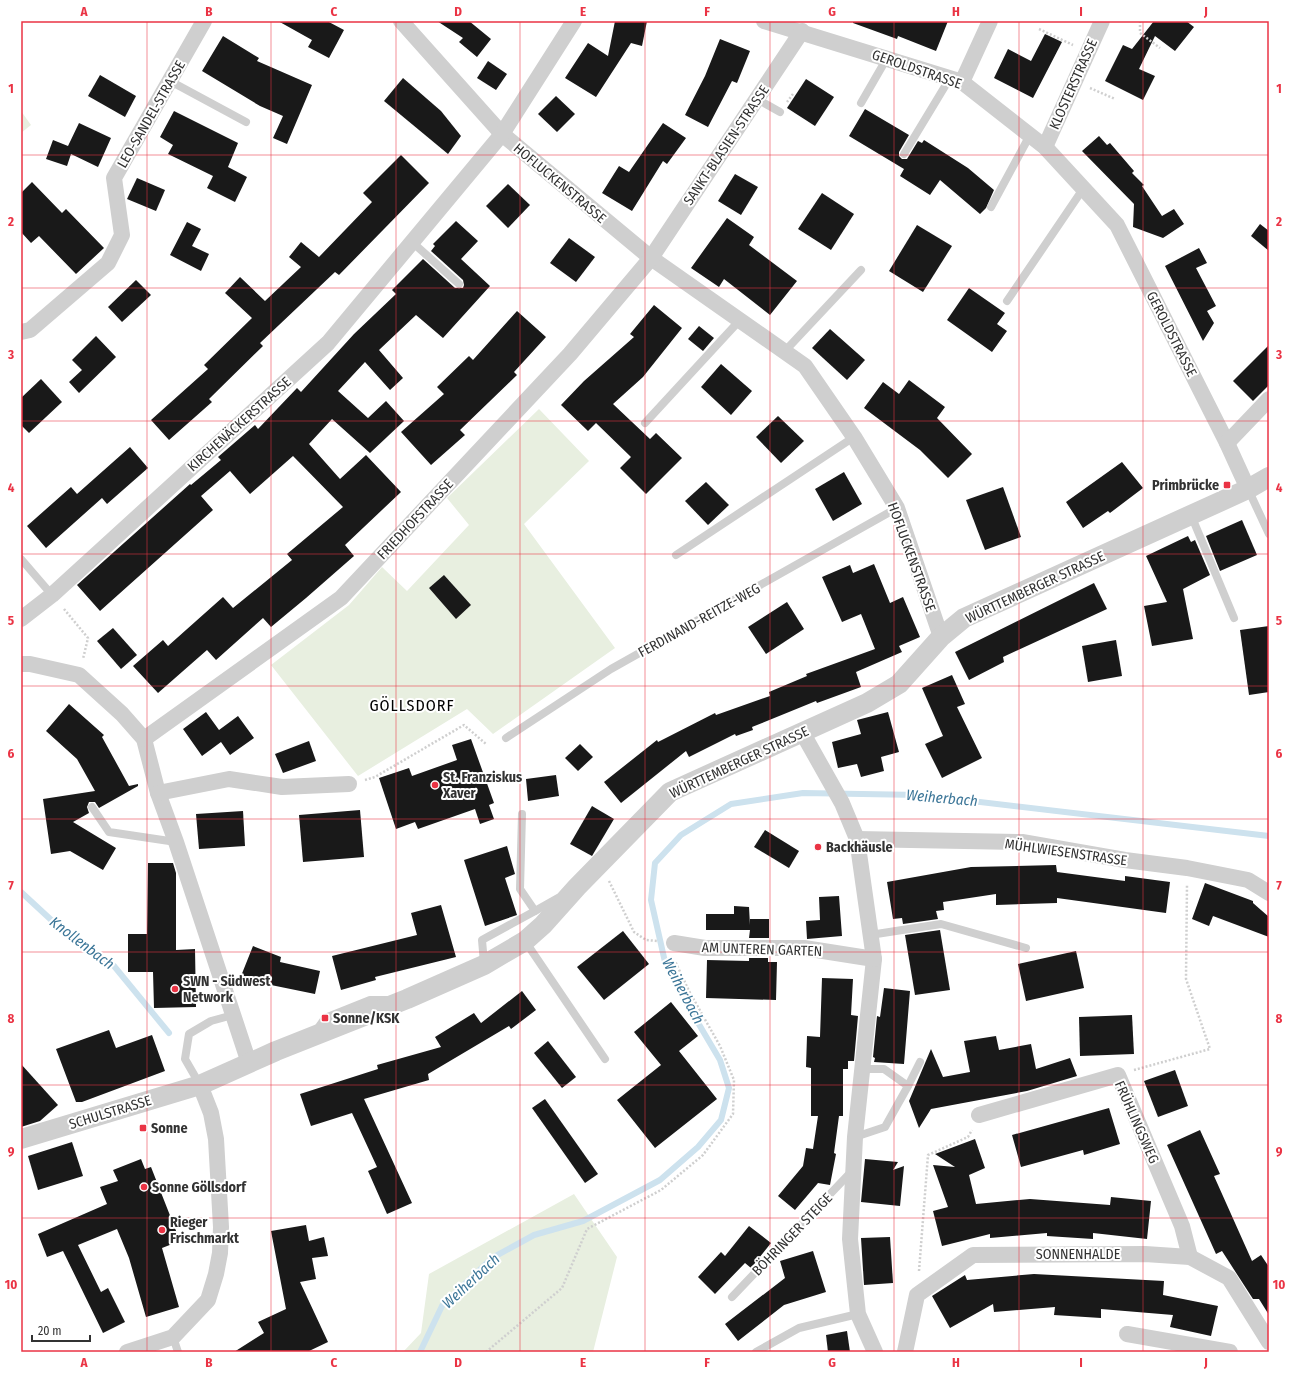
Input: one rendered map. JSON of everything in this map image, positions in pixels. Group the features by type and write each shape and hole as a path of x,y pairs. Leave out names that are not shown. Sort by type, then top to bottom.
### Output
{"street":[{"name":"LEO-SANDEL-STRASSE","path":"21,332 30,330 108,263 122,235 114,178 204,21"},
{"name":"HOFLUCKENSTRASSE","path":"401,21 502,134 650,258 805,366 854,437 897,508 941,637"},
{"name":"KIRCHENÄCKERSTRASSE","path":"21,619 52,595 328,343 502,134 574,21"},
{"path":"956,80 990,21"},
{"name":"KLOSTERSTRASSE","path":"1045,147 1102,21"},
{"name":"GEROLDSTRASSE","path":"773,22 956,80 1045,147 1117,225 1227,443 1248,489"},
{"name":"SANKT-BLASIEN-STRASSE","path":"650,258 802,31"},
{"name":"FRIEDHOFSTRASSE","path":"144,739 341,598 570,354 650,258"},
{"path":"1227,443 1269,399"},
{"name":"WÜRTTEMBERGER STRASSE","path":"200,1084 407,999 484,965 525,941 544,925 577,886 670,792 867,703 899,684 941,637 964,618 1248,489 1269,477"},
{"path":"21,664 30,664 79,675 122,714 144,739 158,793 176,842 249,1063"},
{"name":"BÖHRINGER STEIGE","path":"802,732 842,803 857,839 874,958 855,1137 850,1239 858,1314 875,1352"},
{"path":"158,793 229,779 282,786 349,784"},
{"name":"MÜHLWIESENSTRASSE","path":"857,839 1022,842 1125,860 1187,868 1248,880 1269,893"},
{"name":"AM UNTEREN GARTEN","path":"674,943 705,948 804,948 874,958"},
{"name":"FRÜHLINGSWEG","path":"979,1115 1118,1075 1182,1226 1190,1257"},
{"path":"127,1352 176,1345 208,1300 216,1274 220,1252 220,1195 216,1139 210,1113 200,1084"},
{"name":"SCHULSTRASSE","path":"21,1139 200,1084"},
{"name":"SONNENHALDE","path":"917,1294 973,1255 1145,1254 1190,1257 1229,1278 1269,1342"},
{"path":"905,1352 917,1294"},
{"path":"1127,1334 1230,1352"}],"lane":[{"path":"861,103 887,58"},
{"path":"904,154 956,80"},
{"path":"170,81 246,122"},
{"path":"757,99 780,112"},
{"path":"991,207 1030,135"},
{"path":"1007,301 1083,189"},
{"path":"412,242 459,284"},
{"path":"784,352 861,270"},
{"path":"645,423 740,320"},
{"path":"676,555 854,437"},
{"path":"1248,489 1269,534"},
{"name":"FERDINAND-REITZE-WEG","path":"506,738 611,669 897,508"},
{"path":"1191,515 1234,618"},
{"path":"21,559 52,595"},
{"path":"92,807 110,832 176,842"},
{"path":"522,814 520,890 535,911"},
{"path":"484,965 482,940 577,886"},
{"path":"870,935 941,924 1026,948"},
{"path":"525,941 605,1059"},
{"path":"200,1084 185,1059 189,1034 211,1021 233,1015"},
{"path":"855,1137 885,1127 920,1062"},
{"path":"862,1069 884,1069 908,1086"},
{"name":"BÖHRINGER STEIGE","path":"732,1297 853,1171"},
{"path":"756,1352 799,1328 858,1314"}],"path":[{"path":"1140,21 1140,33 1160,48"},
{"path":"1039,29 1088,53"},
{"path":"1075,80 1115,100"},
{"path":"52,595 88,638 79,675"},
{"path":"349,784 375,778 464,725 486,744"},
{"path":"599,863 634,932 646,940"},
{"path":"1118,1075 1210,1049 1186,979 1187,868"},
{"path":"486,1352 562,1288 587,1229 661,1190 703,1155 733,1114 734,1080 720,1046 689,991 672,956 674,943"},
{"path":"917,1294 928,1155 968,1137 979,1115"}],"green space":[{"path":"21,111 31,125 21,133"},
{"path":"539,409 589,461 524,524 615,648 493,734 467,709 358,776 271,665 349,605 382,567 407,591 469,525 447,498"},
{"path":"574,1194 617,1257 593,1352 403,1352 421,1333 429,1274"}],"building":[{"path":"278,21 327,21 344,30 329,58 308,47 312,40"},
{"path":"437,21 469,21 491,39 477,57 459,42 463,38"},
{"path":"615,21 647,21 642,46 631,43 596,97 565,78 588,43 608,56"},
{"path":"853,21 948,21 936,51 898,36 897,39 853,23"},
{"path":"1154,21 1186,21 1194,27 1175,51 1155,36 1139,69 1155,76 1143,100 1105,81 1123,45 1132,49"},
{"path":"1045,34 1062,42 1033,98 994,78 1008,49 1031,61"},
{"path":"223,36 259,58 257,61 312,85 287,144 273,138 283,116 260,106 202,71"},
{"path":"720,39 750,51 737,83 732,81 708,127 685,115 705,76"},
{"path":"488,61 507,74 496,90 477,78"},
{"path":"100,75 136,96 125,117 88,96"},
{"path":"403,78 441,111 461,136 448,154 384,101"},
{"path":"806,79 834,97 815,126 787,108"},
{"path":"556,96 575,114 557,132 538,114"},
{"path":"865,109 909,135 899,152 899,156 902,159 907,159 918,141 922,143 924,140 968,168 994,190 986,208 980,214 940,180 930,195 900,176 904,169 849,136"},
{"path":"174,111 238,143 228,167 247,177 235,202 207,188 213,176 168,154 173,145 160,137"},
{"path":"79,123 111,138 98,167 71,154 67,166 46,159 53,140 68,146"},
{"path":"663,123 686,138 667,164 663,161 632,211 602,193 619,166 629,172"},
{"path":"1099,136 1107,145 1110,143 1134,171 1132,173 1144,185 1142,186 1162,216 1174,209 1184,224 1163,238 1133,227 1134,204 1082,151"},
{"path":"401,155 429,183 339,275 335,272 260,343 263,346 209,399 212,402 169,440 151,420 208,369 204,365 252,318 225,293 240,277 265,301 301,267 289,257 301,242 319,257 372,202 363,193"},
{"path":"735,174 758,187 741,215 718,201"},
{"path":"137,178 165,190 156,211 127,199"},
{"path":"32,182 62,213 66,209 104,248 76,274 39,236 31,243 21,232 21,193"},
{"path":"508,184 530,205 508,228 486,206"},
{"path":"822,193 854,214 831,250 798,229"},
{"path":"727,218 754,237 749,245 797,281 770,315 724,279 719,287 691,268"},
{"path":"456,221 478,241 461,259 490,286 443,338 416,315 379,350 403,378 390,390 365,362 338,391 368,418 386,401 404,421 370,453 332,419 309,444 340,479 366,455 401,492 345,545 354,556 271,627 263,618 216,660 207,650 158,693 133,666 163,640 168,646 223,597 233,608 292,560 287,554 343,507 293,456 250,494 230,471 201,496 213,510 100,611 77,585 190,484 191,485 221,460 218,457 255,425 258,429 297,388 301,392 354,334 396,294 392,290 423,259 455,288 463,288 463,280 431,251 435,246 433,244"},
{"path":"187,222 201,229 192,246 209,254 201,271 170,255"},
{"path":"1260,224 1269,231 1269,251 1251,236"},
{"path":"917,225 952,246 923,292 889,271"},
{"path":"569,238 595,257 576,282 550,263"},
{"path":"1199,248 1207,263 1196,268 1216,306 1207,311 1214,323 1203,341 1165,266"},
{"path":"136,280 151,295 122,322 108,307"},
{"path":"969,288 1005,313 997,324 1007,331 992,352 947,320"},
{"path":"654,305 682,328 643,377 613,404 650,439 656,433 682,458 646,494 620,468 631,457 596,423 588,431 561,405 584,381 634,337 630,334"},
{"path":"517,311 546,337 514,372 517,375 460,430 465,435 431,465 401,432 444,394 437,387 469,356 473,360"},
{"path":"699,326 714,338 703,351 688,339"},
{"path":"830,329 865,360 847,380 812,348"},
{"path":"96,336 116,357 79,393 69,382 82,370 72,360"},
{"path":"1269,345 1269,385 1253,401 1233,381"},
{"path":"721,364 752,391 731,415 701,387"},
{"path":"41,379 62,402 29,433 21,425 21,398"},
{"path":"909,380 945,407 937,418 972,454 948,478 920,450 864,408 883,382 899,394"},
{"path":"778,416 804,441 781,463 756,437"},
{"path":"130,447 148,468 107,504 102,498 46,548 27,526 71,487 77,494"},
{"path":"1122,462 1143,488 1110,513 1108,511 1083,528 1066,502"},
{"path":"844,472 862,504 833,521 815,489"},
{"path":"706,482 729,505 708,525 685,501"},
{"path":"1003,487 1021,537 985,550 966,500"},
{"path":"1242,520 1257,555 1220,571 1206,536"},
{"path":"1188,536 1191,542 1195,540 1210,575 1183,589 1193,639 1152,646 1144,606 1167,602 1146,556"},
{"path":"874,564 890,603 903,597 920,637 899,646 902,652 856,672 861,687 817,703 816,701 752,727 753,730 736,736 735,734 689,757 686,751 621,803 604,782 657,740 658,742 715,713 716,715 770,696 769,692 807,676 806,674 875,649 861,614 842,622 822,577 850,565 853,573"},
{"path":"444,575 471,605 456,619 429,588"},
{"path":"1094,583 1107,609 1003,657 1004,662 969,680 955,652"},
{"path":"787,602 804,629 766,654 748,627"},
{"path":"1269,626 1269,692 1249,695 1240,630"},
{"path":"113,628 137,655 121,669 97,641"},
{"path":"1116,640 1122,676 1088,682 1082,646"},
{"path":"952,675 965,704 957,707 982,758 942,778 925,744 943,736 922,688"},
{"path":"69,704 104,735 102,737 129,786 138,784 138,786 99,808 95,802 89,802 87,807 89,813 73,822 116,848 103,870 70,851 51,854 43,799 95,791 77,759 46,731"},
{"path":"206,712 219,730 238,716 254,738 230,755 221,742 202,756 183,729"},
{"path":"888,712 899,752 881,757 884,771 861,777 857,764 838,768 832,742 861,734 857,720"},
{"name":"St. Franziskus Xaver","path":"471,739 494,803 489,805 494,819 480,824 475,809 418,829 415,822 396,829 379,778 409,768 412,776 457,760 452,745"},
{"path":"309,741 316,761 283,773 275,754"},
{"path":"580,744 593,757 578,771 565,758"},
{"path":"556,775 559,796 528,801 526,779"},
{"path":"592,806 614,819 592,856 570,844"},
{"path":"360,810 364,857 303,862 299,815"},
{"path":"243,811 245,846 199,849 196,814"},
{"path":"765,830 799,851 789,868 754,847"},
{"path":"507,846 515,874 505,878 517,915 485,926 464,860"},
{"path":"148,863 173,863 176,873 176,950 195,949 196,1007 154,1008 153,972 128,972 128,934 147,934"},
{"path":"1056,865 1057,872 1125,881 1125,876 1170,882 1166,913 1057,898 1057,903 996,905 996,894 943,902 944,910 936,911 938,919 903,924 902,918 893,919 887,882 971,867"},
{"path":"1205,883 1253,901 1253,903 1269,917 1269,937 1213,916 1209,926 1192,919"},
{"path":"839,896 842,936 807,939 806,921 820,920 819,897"},
{"path":"441,905 456,957 375,977 376,980 341,990 332,956 417,935 411,913"},
{"path":"734,906 749,907 750,925 750,919 769,919 769,938 749,938 750,930 706,930 706,914 734,914"},
{"path":"940,930 950,990 915,995 905,935"},
{"path":"623,931 649,964 604,1000 577,967"},
{"path":"253,946 281,957 280,962 320,971 315,994 271,985 270,987 241,976"},
{"path":"1076,951 1084,988 1026,1001 1018,964"},
{"path":"749,958 768,958 768,962 777,962 776,1000 706,998 707,960 749,961"},
{"path":"822,978 853,979 851,1015 858,1016 854,1061 848,1061 848,1069 843,1069 843,1116 839,1116 834,1153 836,1154 830,1185 818,1183 795,1210 778,1196 803,1166 806,1148 813,1149 818,1116 811,1116 811,1068 806,1067 807,1036 820,1037"},
{"path":"884,988 910,991 904,1064 874,1062 875,1058 873,1057 877,1016 880,1017"},
{"path":"522,991 536,1010 511,1029 509,1026 428,1074 429,1080 364,1099 412,1203 387,1214 368,1171 377,1167 352,1113 311,1126 300,1094 378,1069 377,1065 441,1047 435,1037 474,1013 481,1023"},
{"path":"671,1002 698,1036 679,1051 717,1099 655,1148 617,1100 661,1065 634,1032"},
{"path":"1132,1015 1134,1054 1080,1056 1079,1017"},
{"path":"109,1030 116,1048 152,1035 165,1071 82,1102 76,1102 56,1049"},
{"path":"996,1036 999,1050 1031,1044 1036,1069 1070,1058 1077,1076 1027,1091 931,1109 919,1128 909,1101 931,1049 943,1077 970,1072 964,1041"},
{"path":"548,1041 576,1077 562,1088 534,1053"},
{"path":"21,1064 58,1105 40,1121 21,1127"},
{"path":"1175,1070 1188,1106 1158,1117 1144,1081"},
{"path":"545,1099 598,1174 585,1183 532,1108"},
{"path":"1109,1108 1120,1144 1084,1155 1083,1150 1021,1167 1012,1135"},
{"path":"1200,1130 1220,1174 1214,1176 1252,1261 1261,1255 1269,1267 1269,1315 1259,1299 1253,1299 1222,1251 1216,1254 1167,1145"},
{"path":"975,1139 985,1168 969,1175 976,1204 1030,1199 1110,1205 1111,1197 1151,1201 1147,1239 1093,1233 1093,1239 1047,1236 1047,1233 990,1238 990,1234 942,1246 933,1211 948,1207 933,1165 955,1167 935,1154"},
{"path":"72,1142 83,1176 38,1190 28,1156"},
{"path":"141,1159 145,1169 151,1167 180,1241 162,1248 179,1307 146,1317 129,1258 117,1229 78,1245 101,1292 108,1288 125,1322 103,1333 63,1251 47,1257 38,1234 107,1204 100,1187 118,1181 113,1170"},
{"path":"865,1159 898,1162 893,1170 904,1166 900,1206 861,1202"},
{"path":"306,1225 309,1241 324,1237 328,1256 312,1258 316,1279 300,1282 328,1342 307,1352 234,1352 264,1333 258,1322 286,1309 271,1231"},
{"path":"749,1226 771,1243 751,1268 745,1263 715,1294 698,1277 721,1252 725,1256"},
{"path":"890,1237 893,1283 864,1285 861,1238"},
{"path":"813,1251 826,1292 784,1305 738,1341 725,1324 785,1278 780,1261"},
{"path":"1034,1274 1164,1281 1163,1295 1218,1306 1211,1336 1170,1327 1173,1315 1101,1309 1101,1318 1054,1315 1055,1307 994,1312 993,1304 950,1328 932,1296 965,1275 967,1280"},
{"path":"847,1331 850,1352 828,1352 826,1335"}],"waterway":[{"name":"Weiherbach","path":"420,1352 442,1306 492,1258 534,1235 583,1221 660,1180 698,1147 721,1120 729,1088 720,1060 684,999 665,962 651,900 655,863 681,835 731,804 803,793 921,795 1269,836"},
{"name":"Knollenbach","path":"21,892 61,929 114,966 169,1033"}],"place":[{"name":"Primbrücke","path":"1227,485"},
{"name":"St. Franziskus Xaver","path":"435,785"},
{"name":"Backhäusle","path":"818,847"},
{"name":"SWN - Südwest Network","path":"175,989"},
{"name":"Sonne/KSK","path":"325,1018"},
{"name":"Sonne","path":"143,1128"},
{"name":"Sonne Göllsdorf","path":"144,1187"},
{"name":"Rieger Frischmarkt","path":"162,1230"}],"district":[{"name":"GÖLLSDORF","path":"412,705"}]}
